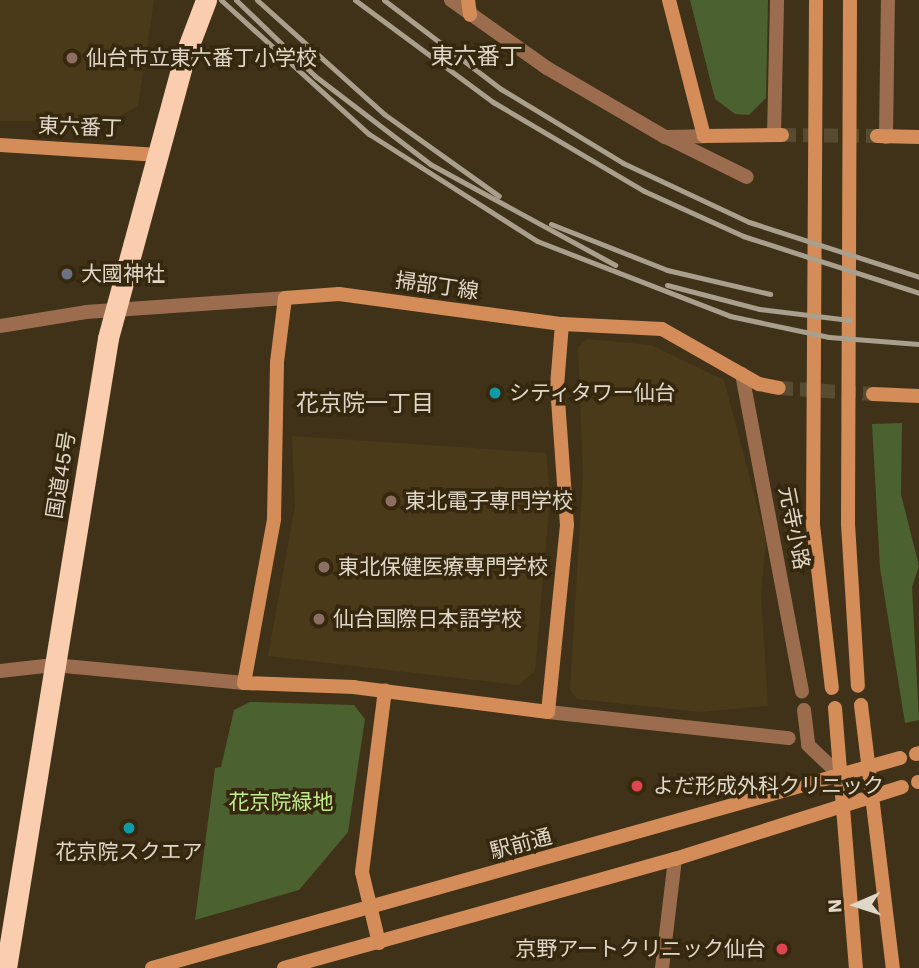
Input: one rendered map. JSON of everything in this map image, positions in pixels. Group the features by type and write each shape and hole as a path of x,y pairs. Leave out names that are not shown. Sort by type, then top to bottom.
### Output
{"highway":[{"name":"国道45号","path":"6,968 54,665 115,311 205,3"}],"street":[{"path":"451,0 469,7 665,137 747,177"},
{"path":"669,0 705,136"},
{"path":"665,137 778,135 776,0"},
{"path":"816,0 813,525 832,688"},
{"path":"850,0 848,524 858,686"},
{"path":"888,0 881,136 919,137"},
{"name":"東六番丁","path":"0,145 159,155"},
{"name":"掃部丁線","path":"0,326 115,311 339,294 562,324 662,329 742,374 779,388"},
{"path":"244,683 278,485 277,362 285,298"},
{"path":"548,712 567,525 557,386 562,324"},
{"name":"元寺小路","path":"742,374 802,691"},
{"path":"873,394 919,396"},
{"path":"0,671 54,665 244,683 385,690 548,712 799,737 814,756 842,777"},
{"path":"379,943 362,873 385,690"},
{"path":"861,705 893,968"},
{"path":"835,708 842,777 838,806 856,968"},
{"path":"799,737 804,710"},
{"name":"駅前通","path":"152,968 842,777 900,758"},
{"path":"284,968 675,859 902,787"},
{"path":"662,968 675,859"}],"shaded area":[{"name":"仙台市立東六番丁小学校","path":"0,0 154,0 138,106 112,120 0,121"},
{"path":"587,339 651,345 724,380 766,540 761,595 768,706 701,712 577,699 570,690 583,475 578,347"},
{"path":"292,436 546,453 550,498 535,671 519,685 268,656 295,506"}],"green space":[{"path":"690,0 768,0 766,98 749,115 735,114 715,99"},
{"path":"902,423 901,494 919,566 912,587 919,720 905,723 880,568 872,424"},
{"name":"花京院緑地","path":"250,702 354,705 365,719 348,832 299,890 195,920 215,768 221,767 234,710"}],"tunnel":[{"path":"782,135 877,136"},
{"path":"779,388 873,394"}],"railway":[{"path":"221,0 369,134 537,241 730,316 829,337 919,344"},
{"path":"236,0 315,76 430,164 615,265"},
{"path":"257,0 384,114 499,196"},
{"path":"355,0 493,102 644,191 743,236 919,293"},
{"path":"384,0 501,89 623,163 749,222 919,277"},
{"path":"551,224 667,270 770,294"},
{"path":"667,285 759,309 849,320"}],"place":[{"name":"仙台市立東六番丁小学校","path":"72,58"},
{"name":"大國神社","path":"67,274"},
{"name":"シティタワー仙台","path":"495,393"},
{"name":"東北電子専門学校","path":"391,501"},
{"name":"東北保健医療専門学校","path":"324,567"},
{"name":"仙台国際日本語学校","path":"319,619"},
{"name":"よだ形成外科クリニック","path":"637,786"},
{"name":"花京院スクエア","path":"129,828"},
{"name":"京野アートクリニック仙台","path":"782,949"}],"district":[{"name":"東六番丁","path":"477,57"},
{"name":"花京院一丁目","path":"365,404"}]}
